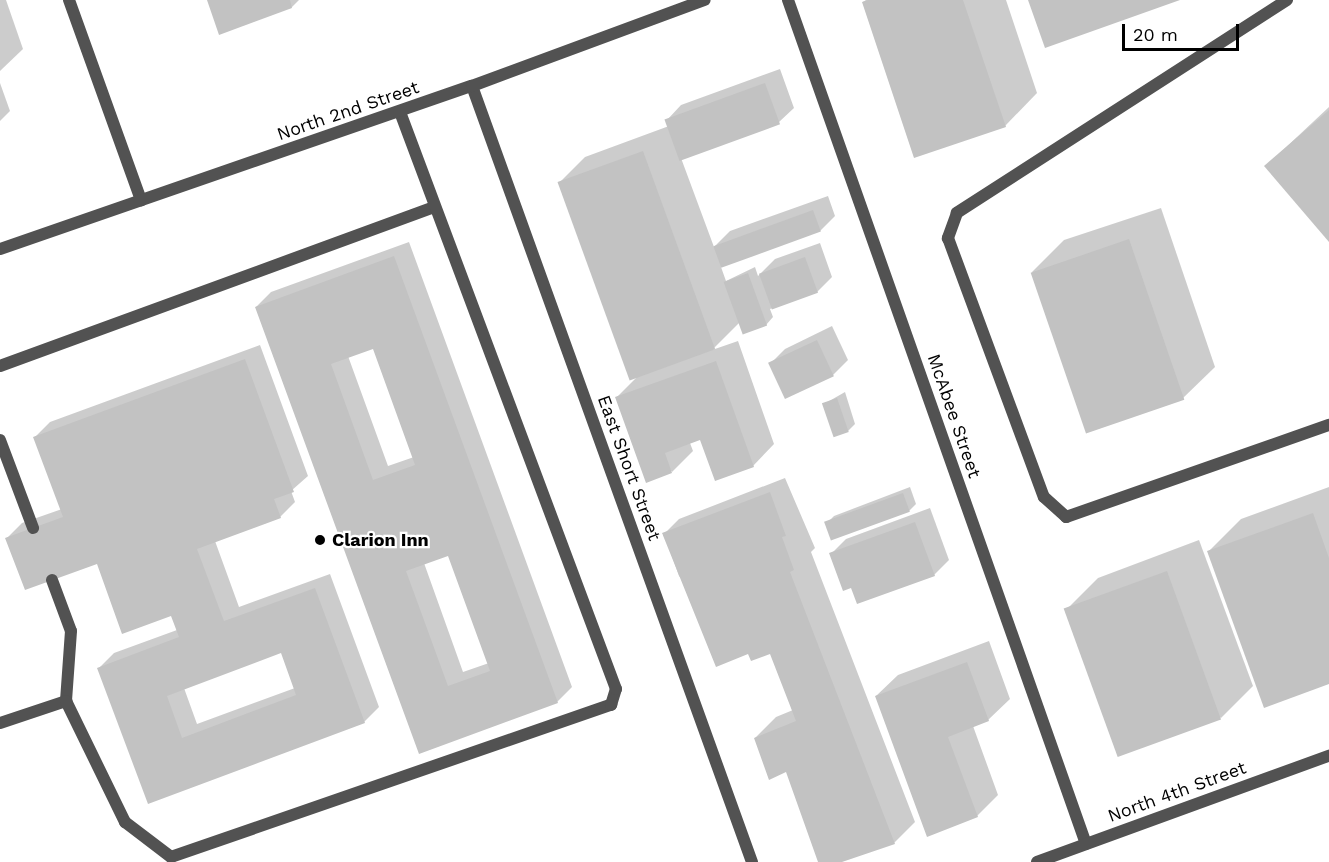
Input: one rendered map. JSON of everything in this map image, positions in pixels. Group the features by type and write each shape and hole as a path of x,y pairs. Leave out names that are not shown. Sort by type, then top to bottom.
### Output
{"street":[{"path":"69,0 141,200"},
{"name":"North 2nd Street","path":"0,249 400,112 705,0"},
{"name":"McAbee Street","path":"788,0 1086,844"},
{"path":"1287,0 957,213 948,238 1044,497 1066,517 1329,425"},
{"name":"East Short Street","path":"472,86 752,862"},
{"path":"52,580 71,631 66,701 125,822 171,856 611,705 616,689 400,112"},
{"path":"0,366 434,207"},
{"path":"0,440 33,528"},
{"path":"0,723 66,701"},
{"name":"North 4th Street","path":"1037,862 1329,756"}],"building":[{"path":"207,0 290,0 292,8 219,35"},
{"path":"868,0 963,0 1006,127 914,158 862,2"},
{"path":"1028,0 1180,0 1045,48"},
{"path":"765,83 780,124 680,161 664,120"},
{"path":"1329,110 1329,242 1264,166"},
{"path":"643,151 715,349 630,380 557,182"},
{"path":"813,210 821,232 721,268 713,246"},
{"path":"1129,239 1184,400 1086,434 1031,273"},
{"path":"394,256 558,703 419,754 255,307","holes":["373,349 415,465 373,480 331,364","448,556 490,671 448,686 406,571"]},
{"path":"805,257 818,293 772,309 759,274"},
{"path":"748,273 767,326 743,335 724,282"},
{"path":"817,340 834,376 785,399 768,363"},
{"path":"245,359 294,492 274,499 281,518 197,549 224,621 315,588 365,723 148,804 97,668 179,637 171,616 122,634 97,564 25,590 5,538 63,517 33,437","holes":["281,653 296,695 182,738 167,696"]},
{"path":"716,361 754,467 715,481 700,440 665,453 672,473 646,483 615,397"},
{"path":"837,398 849,432 834,437 822,403"},
{"path":"770,492 786,536 782,537 794,570 790,572 895,844 842,862 818,862 786,772 769,780 754,738 796,721 770,654 751,661 748,654 716,667 662,533"},
{"path":"903,493 910,512 831,541 824,522"},
{"path":"1313,513 1329,558 1329,684 1264,708 1207,551"},
{"path":"915,522 935,576 857,604 851,588 843,591 829,553"},
{"path":"1167,571 1221,719 1118,757 1064,609"},
{"path":"967,662 989,721 948,737 978,817 927,837 875,696"}],"place":[{"name":"Clarion Inn","path":"320,540"}]}
